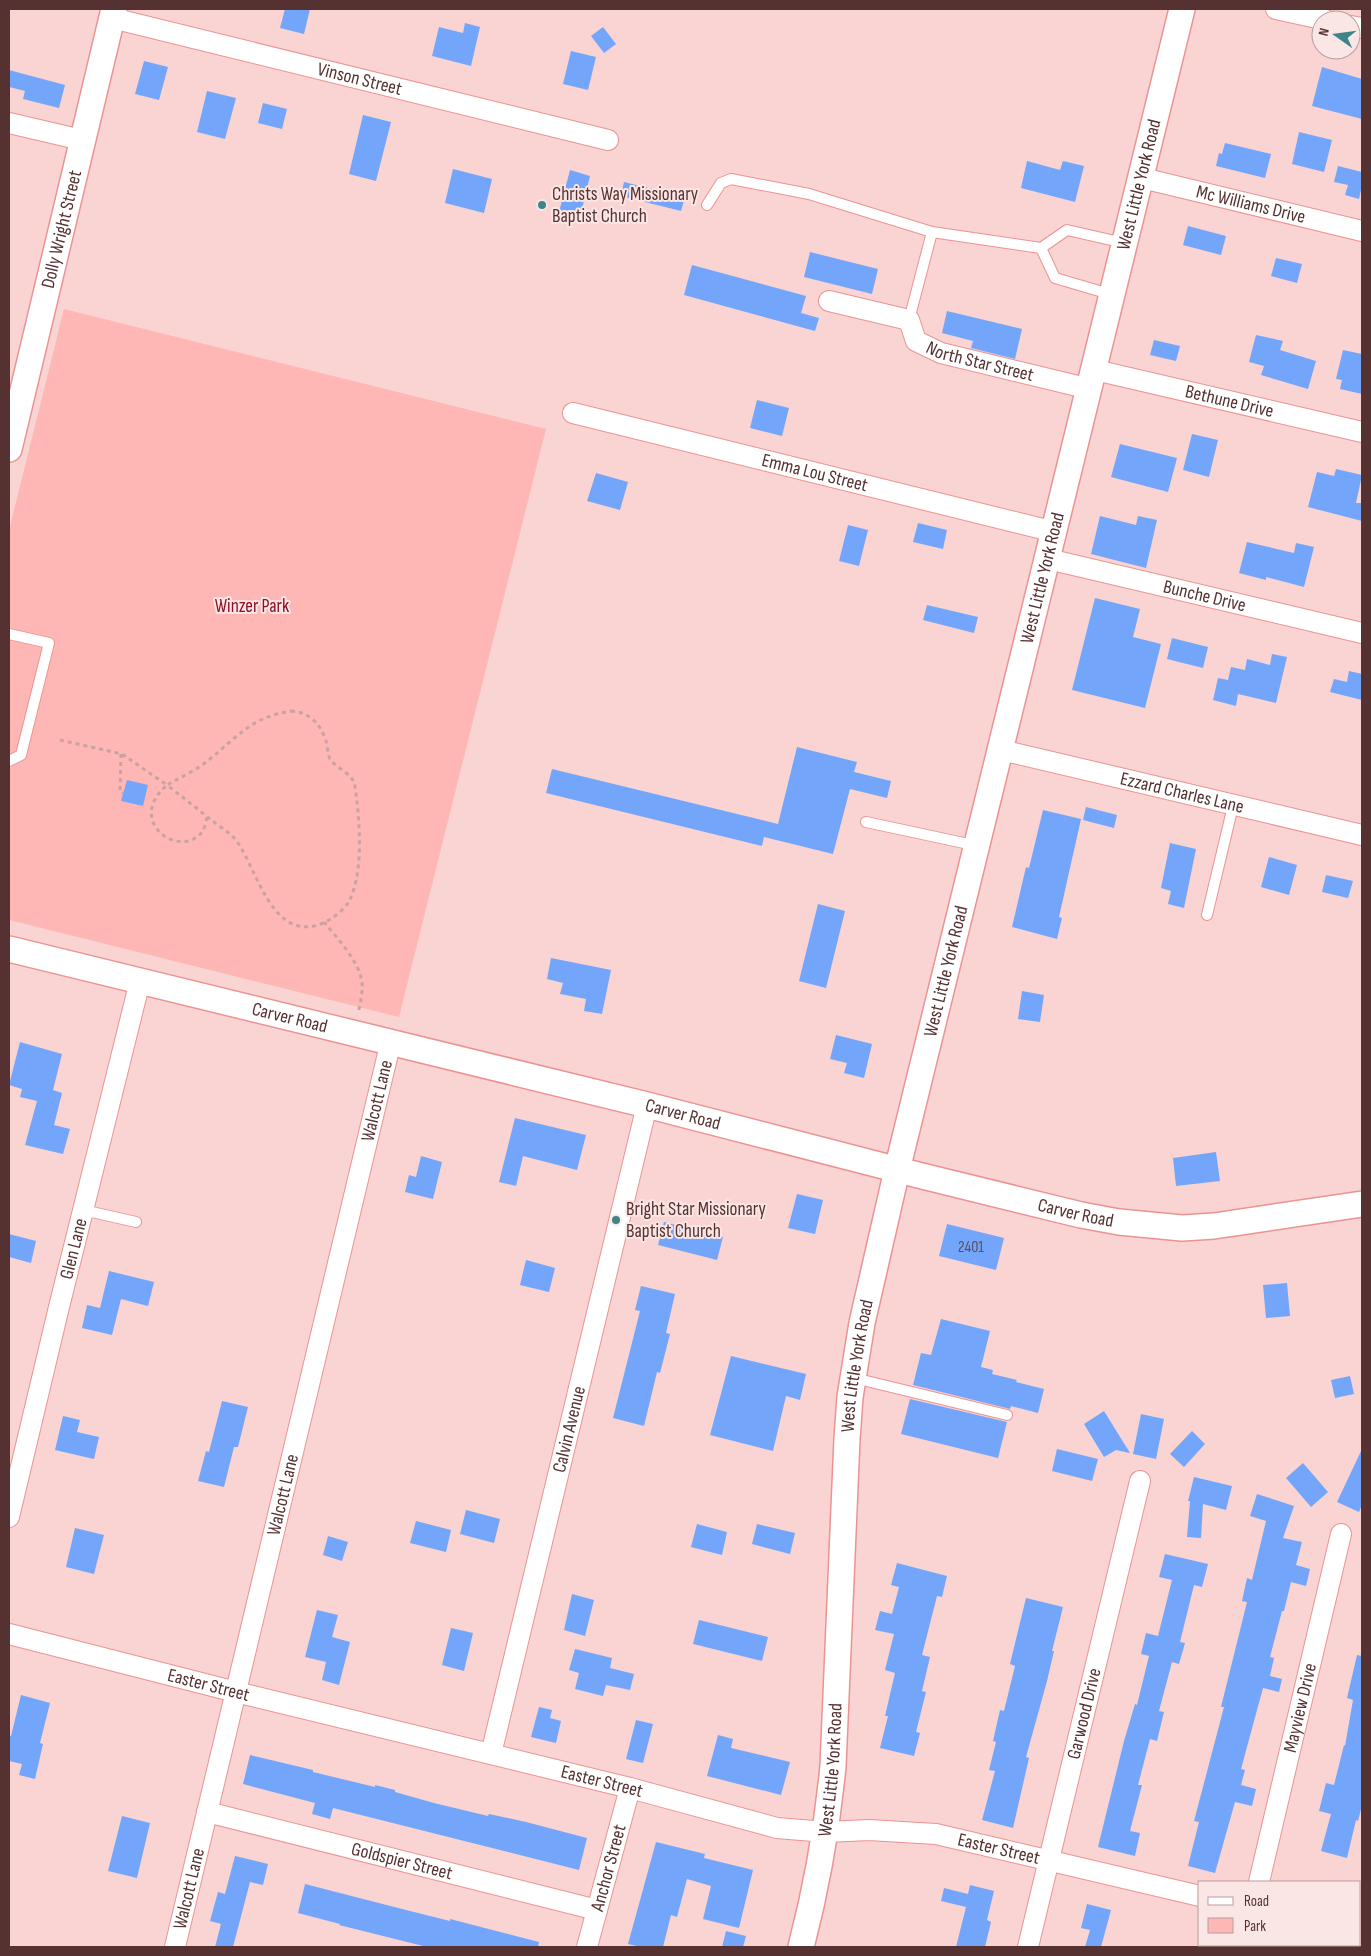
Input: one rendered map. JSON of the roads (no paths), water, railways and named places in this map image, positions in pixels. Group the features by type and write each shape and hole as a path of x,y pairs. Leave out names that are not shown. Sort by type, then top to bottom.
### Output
{"street":[{"name":"West Little York Road","path":"801,1947 818,1879 826,1832 833,1766 847,1439 853,1378 862,1323 897,1170 1126,244 1182,9"},
{"path":"1276,9 1311,17"},
{"name":"Vinson Street","path":"113,13 608,140"},
{"name":"Dolly Wright Street","path":"11,433 113,13"},
{"path":"9,123 82,140"},
{"name":"Mc Williams Drive","path":"1142,178 1362,231"},
{"name":"North Star Street","path":"829,300 909,320 916,341 941,353 1092,379"},
{"name":"Bethune Drive","path":"1092,379 1362,432"},
{"name":"Emma Lou Street","path":"573,413 1055,532"},
{"name":"Bunche Drive","path":"1048,559 1362,633"},
{"name":"Ezzard Charles Lane","path":"1001,750 1362,836"},
{"name":"Carver Road","path":"9,949 391,1041 1081,1215 1151,1226 1182,1228 1214,1226 1362,1204"},
{"name":"Glen Lane","path":"9,1517 140,981"},
{"name":"Walcott Lane","path":"174,1947 391,1041"},
{"name":"Calvin Avenue","path":"491,1754 647,1105"},
{"name":"Garwood Drive","path":"1028,1947 1140,1480"},
{"name":"Mayview Drive","path":"1259,1881 1341,1534"},
{"name":"Easter Street","path":"9,1634 236,1692 630,1788 777,1828 826,1832 878,1830 936,1834 1198,1896"},
{"name":"Anchor Street","path":"587,1947 630,1788"},
{"name":"Goldspier Street","path":"207,1812 597,1910"}],"lane":[{"path":"707,205 721,183 731,179 809,194 932,232 1041,248 1068,230 1126,244"},
{"path":"909,320 932,232"},
{"path":"1041,248 1055,278 1113,295"},
{"path":"9,634 49,643 21,755 9,761"},
{"path":"1207,915 1233,806"},
{"path":"866,822 978,846"},
{"path":"83,1210 136,1222"},
{"path":"853,1378 1007,1415"}],"place":[{"name":"Christs Way Missionary Baptist Church","path":"542,205"},
{"name":"Bright Star Missionary Baptist Church","path":"616,1220"}],"park label":[{"name":"Winzer Park","path":"252,606"}]}
